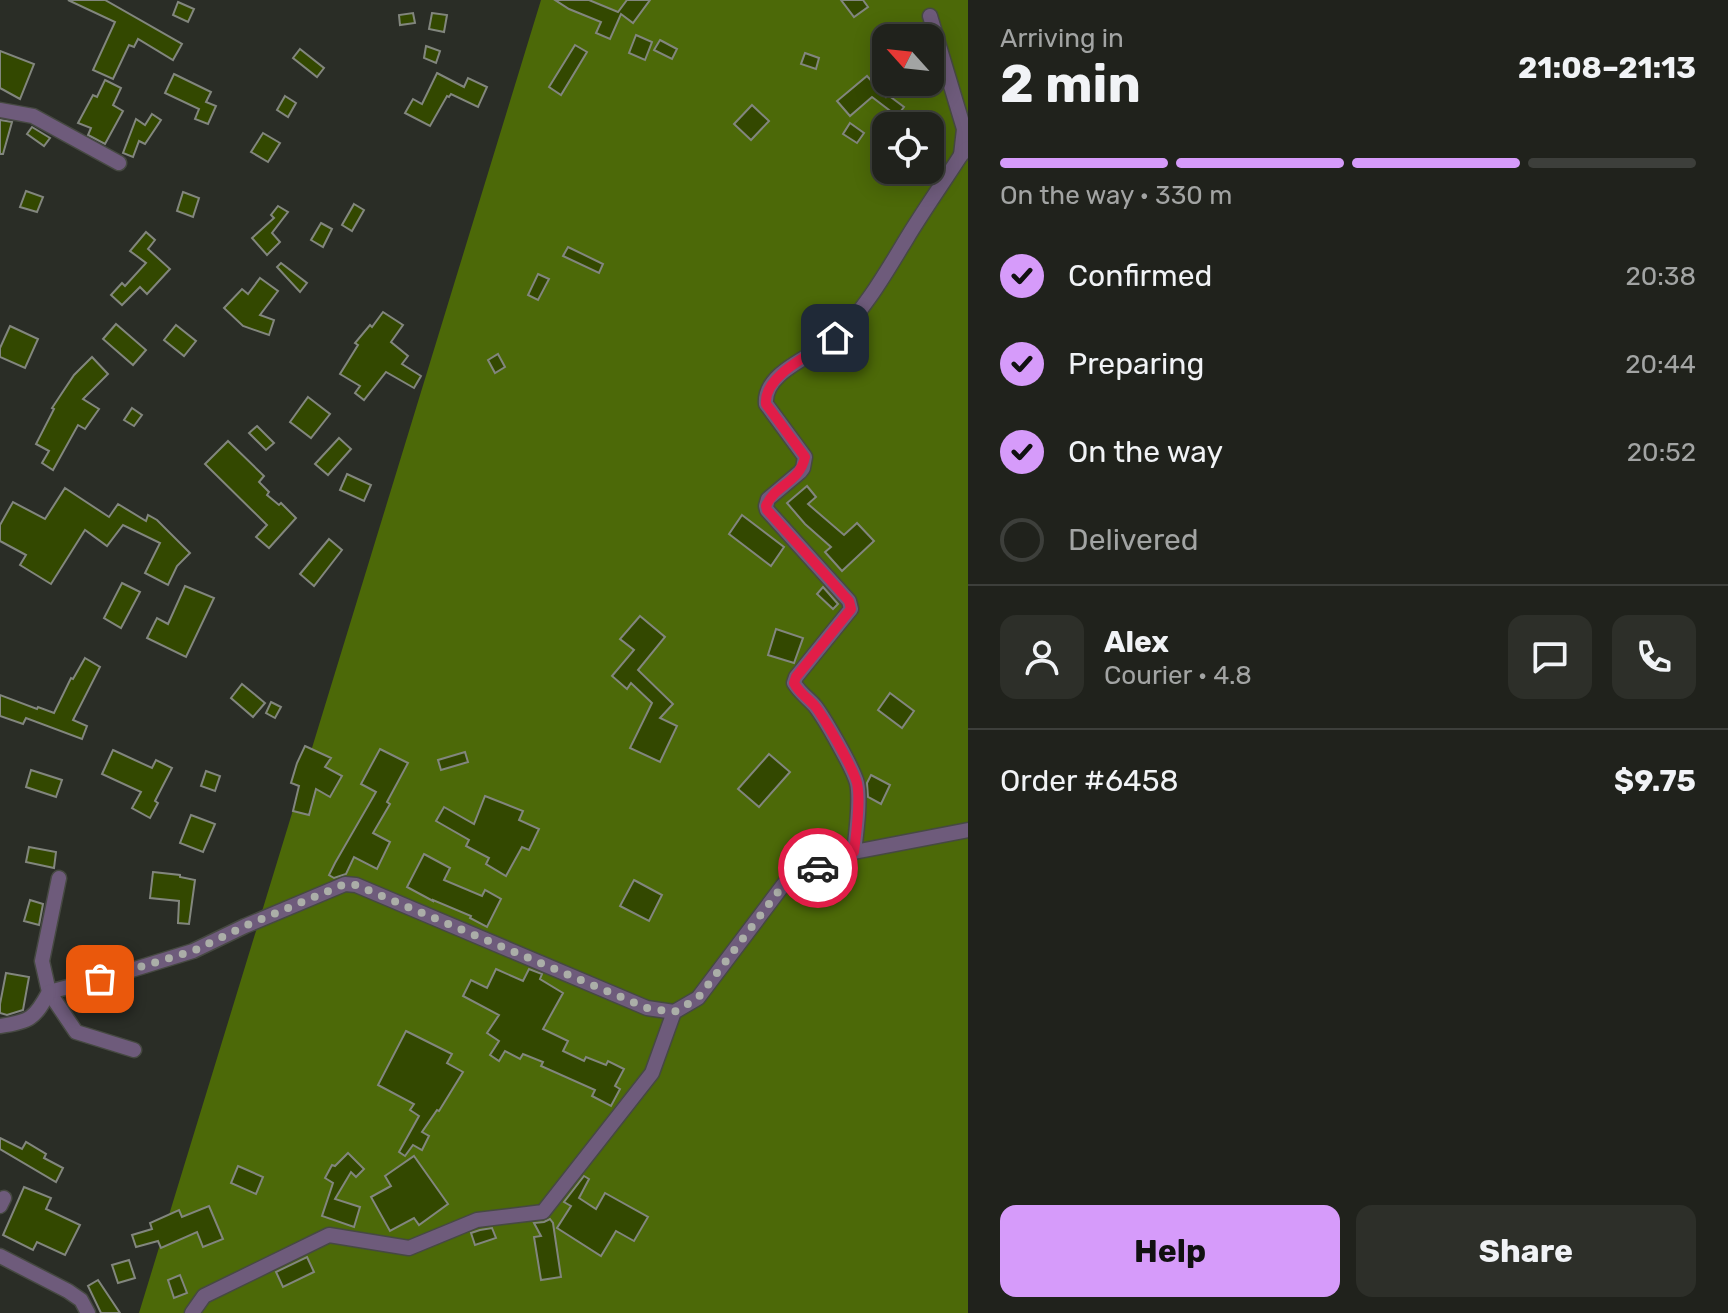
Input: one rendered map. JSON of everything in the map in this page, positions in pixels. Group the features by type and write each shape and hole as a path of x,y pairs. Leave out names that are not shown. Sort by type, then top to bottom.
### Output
{"street":[{"path":"854,852 858,785 815,707 794,683 851,609 849,601 767,510 768,499 800,472 805,457 766,404 765,396 787,368 835,338 851,319 877,286 964,152 964,129 930,16"},
{"path":"0,110 33,116 119,163"},
{"path":"0,1026 22,1023 39,1011 49,992 193,951 345,884 356,885 647,1008 674,1012 698,998 784,884 854,852 968,830"},
{"path":"59,878 42,961 49,992 76,1032 134,1050"},
{"path":"192,1313 204,1296 329,1235 409,1248 477,1220 543,1212 652,1073 674,1012"},
{"path":"0,1256 68,1291 81,1300 88,1313"}],"green space":[{"path":"541,0 968,0 968,1313 139,1313"}],"building":[{"path":"68,0 105,0 182,44 173,60 138,39 134,47 129,45 113,79 93,70 115,22"},
{"path":"555,0 589,0 618,12 627,0 650,0 633,23 621,14 610,39 596,33 601,22"},
{"path":"841,0 863,0 868,7 854,17"},
{"path":"178,2 194,9 188,22 173,15"},
{"path":"413,13 415,23 400,25 399,15"},
{"path":"432,13 447,15 444,32 429,29"},
{"path":"636,35 652,42 645,60 629,53"},
{"path":"660,40 677,49 672,59 654,50"},
{"path":"575,45 587,52 561,95 549,87"},
{"path":"426,46 440,51 436,63 424,58"},
{"path":"300,49 324,68 317,77 293,58"},
{"path":"0,51 34,64 20,99 0,88"},
{"path":"805,53 819,58 816,69 801,64"},
{"path":"437,73 464,87 468,78 487,87 478,107 451,94 447,96 430,126 405,113 413,99 422,104"},
{"path":"174,74 211,92 206,102 216,106 208,124 195,119 199,109 165,93"},
{"path":"867,76 872,82 872,96 889,96 904,107 900,112 892,112 872,97 850,116 837,101"},
{"path":"105,80 121,88 113,105 123,111 105,144 88,135 91,128 78,123"},
{"path":"285,96 296,103 288,117 277,110"},
{"path":"752,105 769,121 751,140 734,124"},
{"path":"152,114 161,120 145,144 139,141 133,157 123,153 136,119 145,125"},
{"path":"0,120 12,122 3,154 0,154"},
{"path":"850,123 864,133 857,143 843,134"},
{"path":"32,127 50,138 44,146 27,134"},
{"path":"263,133 280,143 268,162 251,152"},
{"path":"26,191 43,197 37,212 20,207"},
{"path":"183,192 199,198 193,217 177,211"},
{"path":"354,204 364,210 352,231 342,225"},
{"path":"278,206 288,212 272,233 280,242 267,255 252,238 274,218 271,215"},
{"path":"321,223 332,229 323,247 311,240"},
{"path":"146,232 155,240 148,249 170,269 147,294 140,287 122,305 111,295 122,283 125,286 146,263 130,251"},
{"path":"568,247 603,264 599,273 563,256"},
{"path":"281,263 307,283 300,292 277,267"},
{"path":"538,274 549,279 538,300 528,295"},
{"path":"260,278 278,291 260,315 274,320 269,335 243,326 224,308 242,289 248,294"},
{"path":"383,312 403,325 391,342 408,356 402,364 421,376 414,388 386,372 364,400 355,393 360,386 340,374 358,345 355,343"},
{"path":"116,324 146,350 133,365 103,339"},
{"path":"176,325 196,341 184,356 164,340"},
{"path":"10,326 38,339 25,368 0,357 0,348"},
{"path":"498,354 505,367 495,373 488,360"},
{"path":"92,357 108,374 83,399 99,409 85,429 78,425 53,470 42,463 49,451 36,444 52,408 74,375"},
{"path":"308,397 330,414 311,438 290,422"},
{"path":"132,408 142,415 134,426 124,420"},
{"path":"257,426 274,443 266,450 249,433"},
{"path":"339,438 351,449 328,475 315,464"},
{"path":"228,441 264,476 259,482 269,492 267,495 279,505 281,503 296,518 269,548 256,537 267,525 205,464"},
{"path":"347,474 371,485 364,501 340,490"},
{"path":"807,486 816,497 808,504 844,535 857,523 874,541 842,571 825,552 831,547 787,503"},
{"path":"65,488 109,517 118,504 146,521 148,515 157,520 190,553 177,566 168,585 145,573 160,543 123,525 107,546 85,530 51,584 20,565 26,555 0,541 0,525 13,502 45,519"},
{"path":"742,515 784,547 771,566 729,534"},
{"path":"329,539 342,550 314,586 300,574"},
{"path":"122,583 140,592 121,628 104,618"},
{"path":"185,586 214,598 186,657 147,638 157,618 168,624"},
{"path":"823,587 838,604 833,609 817,594"},
{"path":"640,616 665,637 638,670 673,704 660,718 677,726 660,762 630,748 652,703 631,683 627,689 612,676 634,650 620,639"},
{"path":"776,629 803,638 794,663 768,655"},
{"path":"85,658 100,667 73,720 87,726 82,739 26,718 23,724 0,716 0,695 54,713"},
{"path":"242,684 265,703 253,717 231,698"},
{"path":"890,693 914,711 902,728 878,710"},
{"path":"271,702 281,707 275,718 266,713"},
{"path":"305,746 331,758 325,767 342,776 330,797 316,789 309,815 293,811 299,786 291,783"},
{"path":"380,749 408,763 373,833 390,842 377,869 354,857 346,874 334,878 329,875 376,792 361,784"},
{"path":"113,750 152,768 156,760 172,768 150,818 132,808 141,792 102,774"},
{"path":"465,752 468,762 441,770 438,760"},
{"path":"769,754 790,772 759,807 738,789"},
{"path":"31,770 62,780 56,797 26,787"},
{"path":"206,771 220,776 215,791 201,786"},
{"path":"871,775 890,785 881,804 868,797 867,783"},
{"path":"485,796 523,811 519,820 539,829 529,850 522,847 506,876 486,864 489,858 466,846 469,840 436,821 444,807 474,824"},
{"path":"191,815 215,824 203,852 180,843"},
{"path":"29,847 56,852 54,868 26,862"},
{"path":"424,854 450,868 444,880 482,896 485,890 501,899 487,927 471,916 407,887"},
{"path":"153,872 195,880 189,924 178,923 179,901 150,898"},
{"path":"634,880 662,895 649,921 620,906"},
{"path":"30,900 43,904 39,925 24,921"},
{"path":"496,969 523,981 529,969 542,974 540,979 563,993 543,1029 568,1041 563,1051 584,1061 586,1057 606,1065 608,1061 624,1069 615,1086 620,1089 611,1106 592,1096 595,1090 541,1066 543,1062 523,1054 520,1059 505,1051 499,1061 490,1055 499,1041 487,1033 499,1015 463,996 471,980 487,988"},
{"path":"6,973 29,977 23,1010 7,1015 0,1013"},
{"path":"406,1031 452,1054 447,1063 463,1072 422,1132 429,1136 422,1150 413,1145 405,1156 399,1152 419,1116 410,1110 414,1104 378,1085"},
{"path":"0,1138 22,1149 26,1142 46,1154 44,1158 63,1168 56,1182 0,1149"},
{"path":"348,1153 364,1169 356,1177 351,1172 335,1199 360,1207 354,1227 322,1216 333,1183 325,1178 332,1165 335,1166"},
{"path":"414,1156 448,1204 419,1225 414,1218 390,1231 371,1197 391,1186 385,1176"},
{"path":"238,1166 263,1177 256,1194 231,1183"},
{"path":"584,1176 589,1179 579,1198 596,1209 605,1193 648,1217 634,1241 616,1231 601,1256 557,1228 571,1206 564,1202"},
{"path":"24,1187 51,1198 46,1209 80,1225 65,1255 37,1242 33,1250 3,1235"},
{"path":"209,1206 223,1239 203,1247 197,1232 161,1248 158,1241 136,1247 132,1235 152,1229 150,1223 179,1210 182,1217"},
{"path":"550,1219 561,1277 541,1280 534,1237 541,1236 534,1223"},
{"path":"492,1228 496,1238 475,1245 471,1233"},
{"path":"307,1257 314,1272 283,1287 276,1272"},
{"path":"129,1260 135,1278 118,1283 112,1265"},
{"path":"180,1275 187,1293 174,1298 168,1280"},
{"path":"98,1280 120,1313 101,1313 88,1286"}],"way so far":[{"path":"100,979 193,951 345,884 356,885 647,1008 674,1012 698,998 784,884 818,868"}],"route":[{"path":"818,868 854,852 858,785 815,707 794,683 851,609 849,601 767,510 768,499 800,472 805,457 766,404 765,396 787,368 835,338"}]}
